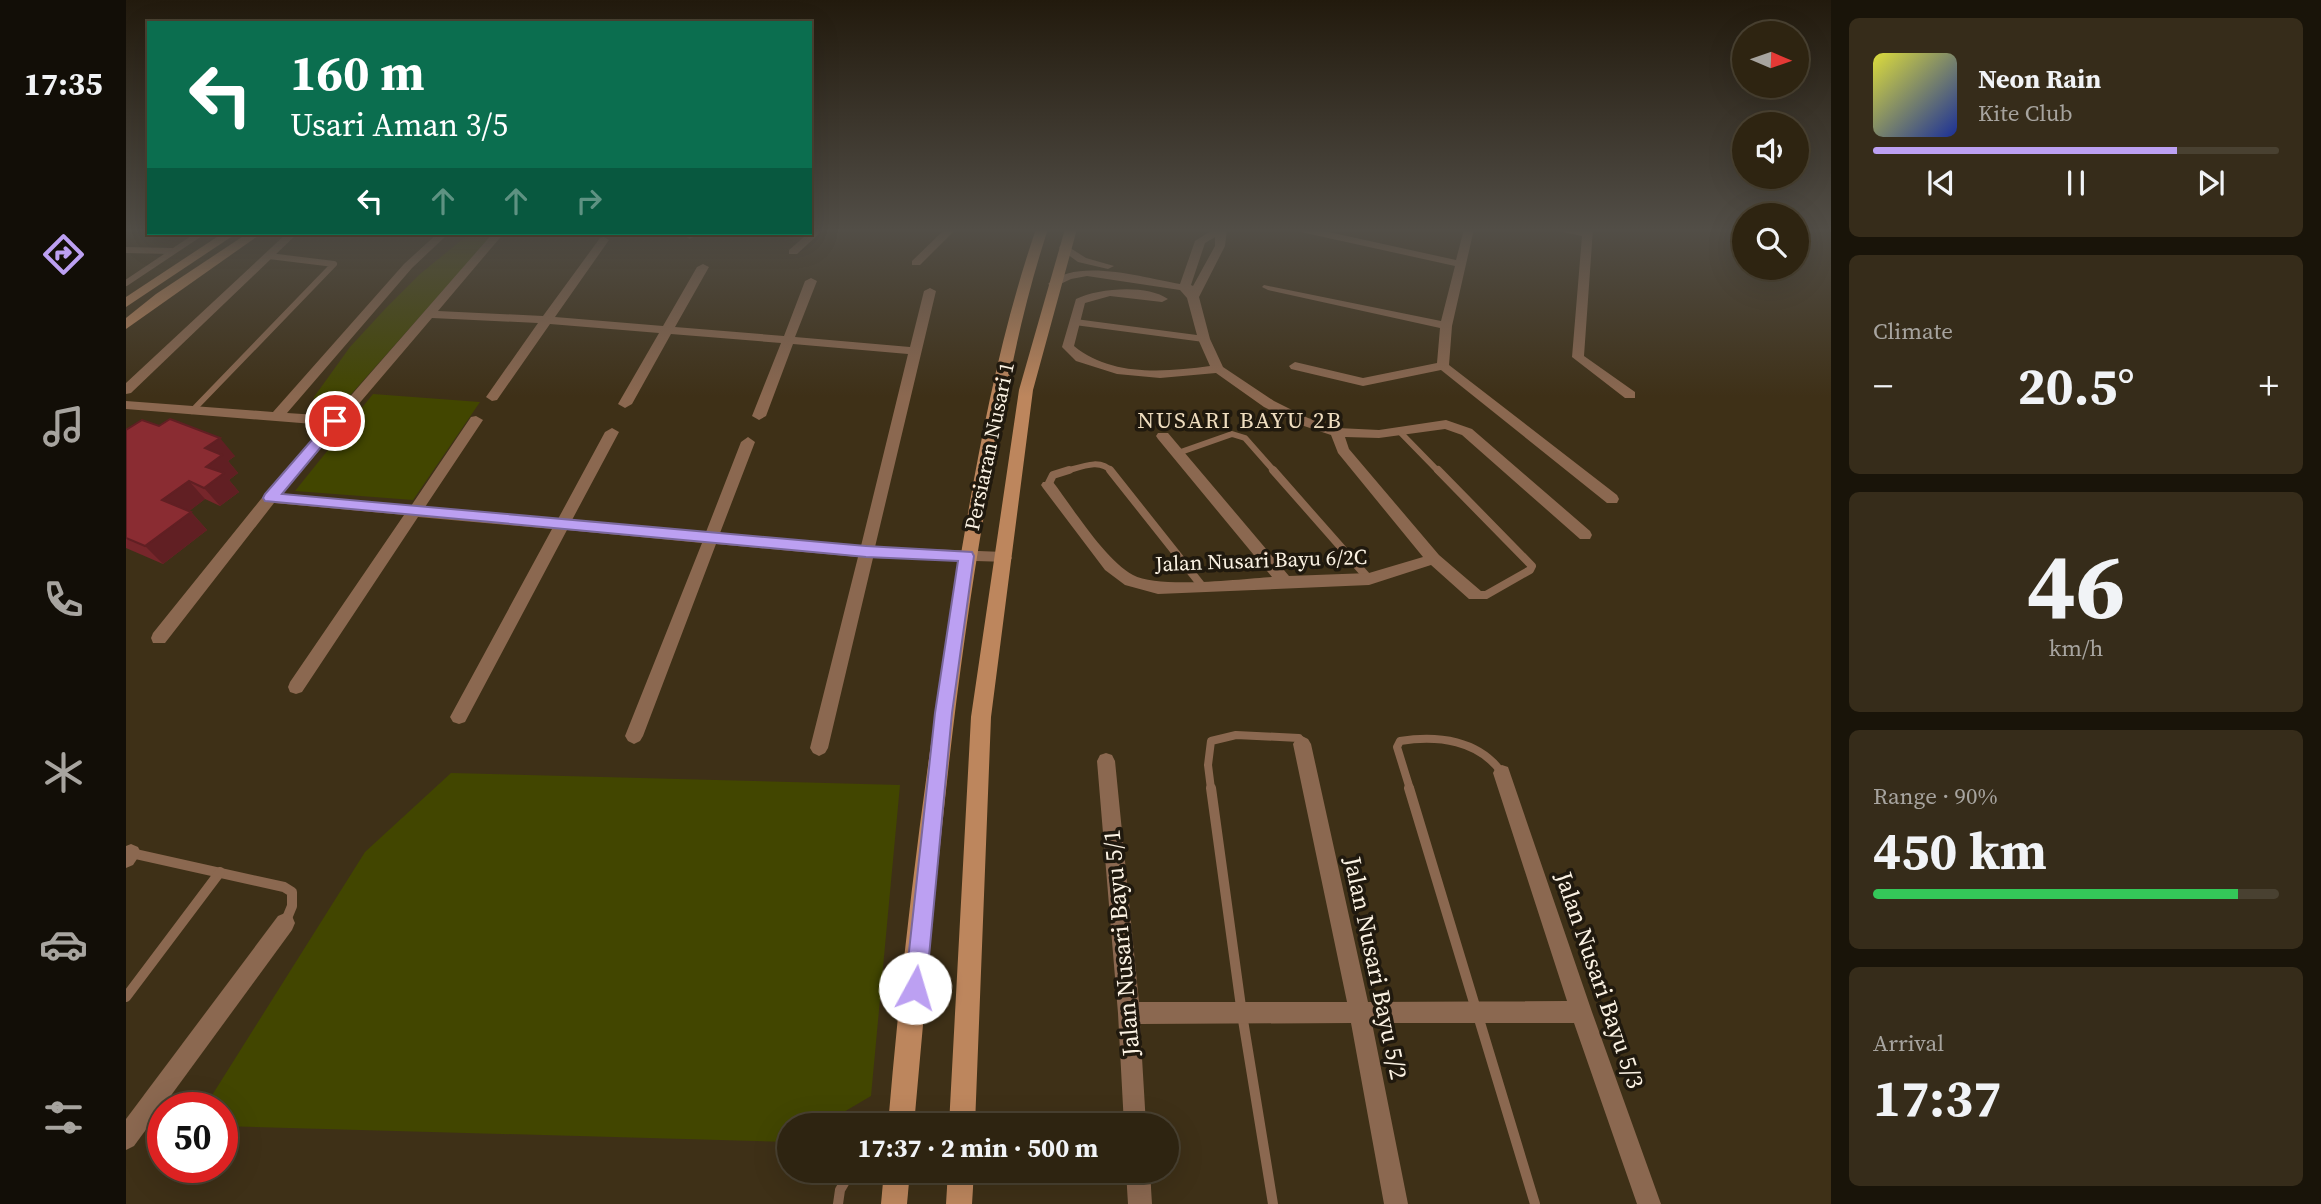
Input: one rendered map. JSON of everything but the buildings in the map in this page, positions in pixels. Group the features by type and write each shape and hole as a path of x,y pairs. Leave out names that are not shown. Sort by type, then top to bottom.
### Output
{"main road":[{"path":"126,303 153,285"},
{"path":"126,325 179,285"},
{"name":"Persiaran Nusari 1","path":"902,1113 943,713 967,556 1000,387 1027,285"},
{"name":"Persiaran Nusari 1","path":"963,1113 982,717 1026,390 1054,285"},
{"path":"894,1204 896,1183"},
{"path":"959,1204 960,1183"}],"street":[{"path":"126,390 238,285"},
{"path":"276,416 391,285"},
{"path":"159,638 335,421 453,285"},
{"path":"492,397 571,285"},
{"path":"625,404 693,285"},
{"path":"759,415 809,285"},
{"path":"1178,285 1192,287"},
{"path":"1184,285 1192,287"},
{"path":"1443,366 1446,326 1456,285"},
{"path":"1584,285 1578,357 1630,395"},
{"path":"1192,287 1204,339 1218,369 1269,404 1303,421 1337,432 1379,434 1446,424 1467,432 1585,535"},
{"path":"1268,287 1446,326"},
{"path":"819,748 930,291"},
{"path":"1162,299 1109,291 1094,293 1080,300 1068,347 1077,358 1095,365 1140,373 1178,375 1218,369"},
{"path":"428,314 545,320 915,351"},
{"path":"1295,366 1363,382 1443,366 1612,499"},
{"path":"126,405 335,421"},
{"path":"296,687 476,420"},
{"path":"459,717 612,432"},
{"path":"1337,432 1343,450 1434,559 1475,595"},
{"path":"1163,436 1286,583"},
{"path":"634,736 748,442"},
{"name":"Jalan Nusari Bayu 6/2C","path":"1048,485 1110,566 1130,582 1158,588 1368,579 1434,559"},
{"path":"271,498 866,552 1003,558"},
{"name":"Jalan Nusari Bayu 5/2","path":"1302,744 1360,1014 1396,1204"},
{"name":"Jalan Nusari Bayu 5/1","path":"1106,761 1129,1013 1134,1113"},
{"name":"Jalan Nusari Bayu 5/3","path":"1502,773 1581,1012 1649,1204"},
{"path":"126,1138 285,923"},
{"path":"1129,1013 1581,1012"},
{"path":"1139,1183 1140,1204"}],"lane":[{"path":"192,411 314,285"},
{"path":"1075,322 1204,339"},
{"path":"1399,431 1532,566 1530,570 1486,595 1475,595"},
{"path":"1178,453 1232,434 1245,438 1368,579"},
{"path":"1048,485 1053,475 1095,463 1107,466 1202,586"},
{"path":"1273,1204 1242,1014 1208,765 1211,741 1236,735 1299,738 1302,744"},
{"path":"1502,773 1492,758 1476,748 1461,744 1410,738 1400,741 1397,747 1535,1204"},
{"path":"128,855 284,887 292,892 292,906 285,923"},
{"path":"126,997 220,872"},
{"path":"838,1204 843,1183"}],"shaded area":[{"path":"409,285 448,285 345,401 326,410 314,406 314,397 350,347"},
{"path":"373,394 480,402 413,500 295,491"},
{"path":"451,773 900,785 871,1096 842,1113 777,1113 777,1142 238,1126 238,1092 214,1092 365,852"}],"district":[{"name":"NUSARI BAYU 2B","path":"1240,420"}],"route":[{"path":"335,421 271,498 866,552 967,556 943,713 915,988"}]}
